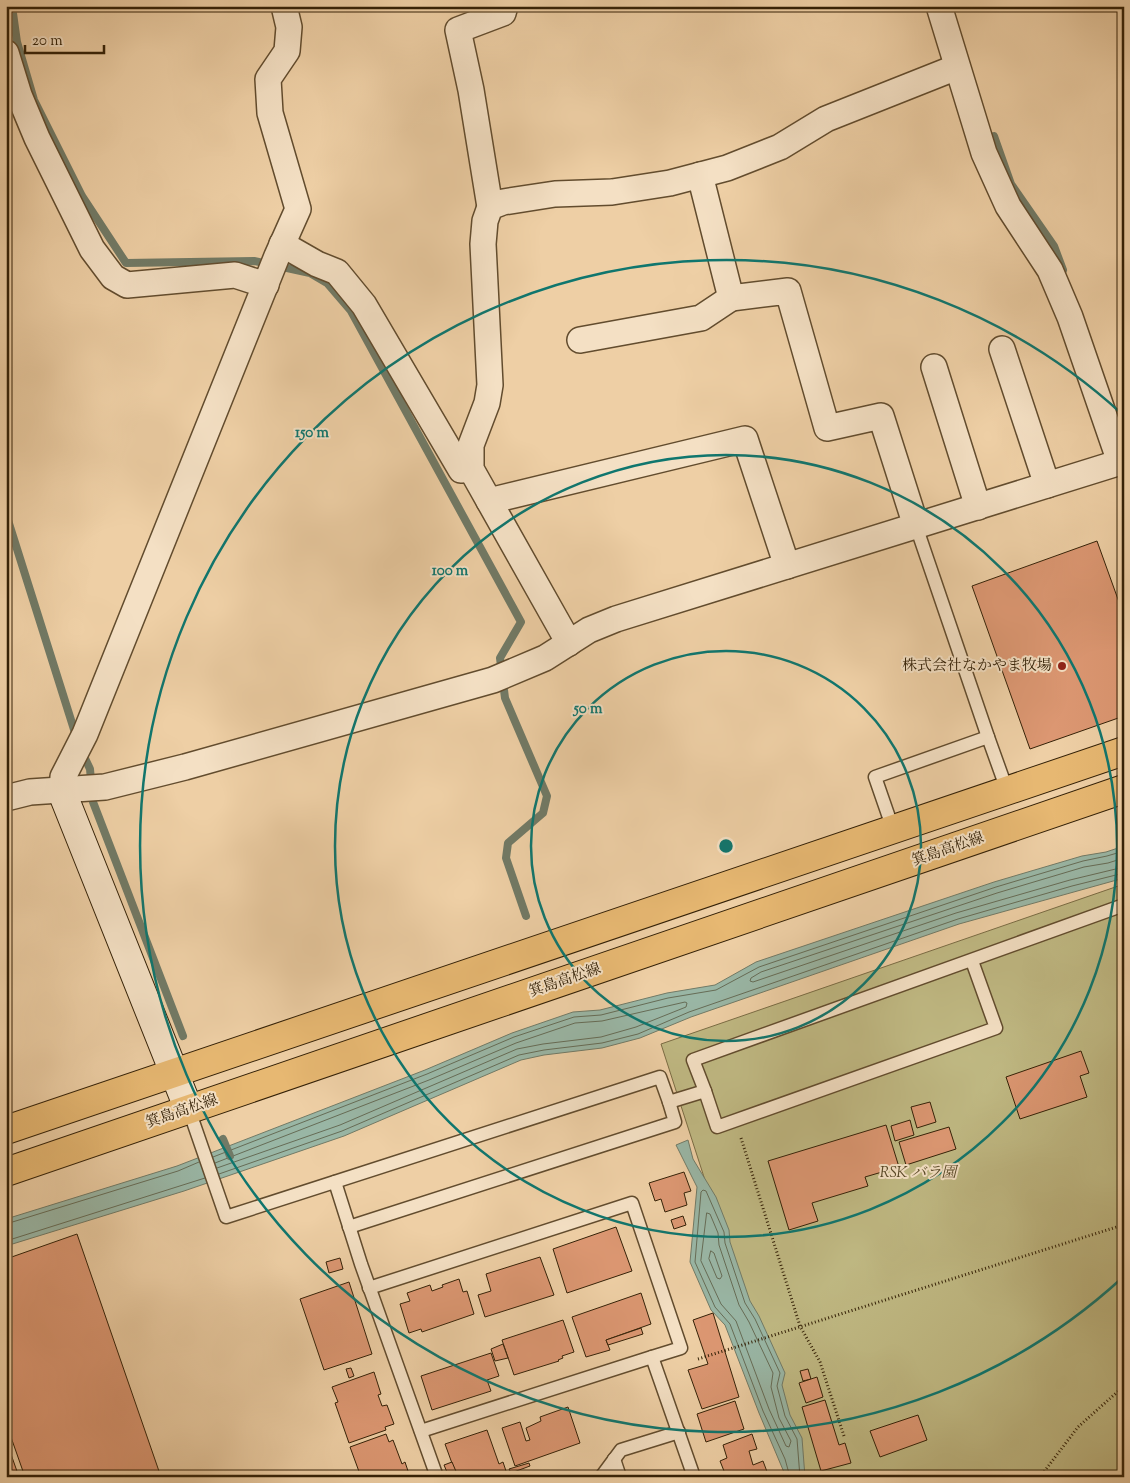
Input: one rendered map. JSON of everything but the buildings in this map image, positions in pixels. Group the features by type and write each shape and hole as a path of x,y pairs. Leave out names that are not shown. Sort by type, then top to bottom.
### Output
{"main road":[{"path":"6,1130 1124,751"},
{"name":"箕島高松線","path":"6,1172 1124,789"}],"street":[{"path":"189,1110 71,791 63,777 86,734 280,250 298,210 270,113 268,79 287,51 289,27 284,6"},
{"path":"505,6 503,13 458,30 472,90 490,207 485,221 483,244 490,384 487,403 471,445 471,470 569,643"},
{"path":"6,798 30,792 105,788 493,680 545,658 589,630 616,619 1122,462 1070,317 1050,270 1008,206 984,154 939,6"},
{"path":"6,53 19,95 58,182 92,249 113,277 127,285 235,275 266,285"},
{"path":"490,207 502,202 555,194 612,192 670,183 727,168 780,147 826,119 957,67"},
{"path":"700,175 731,298"},
{"path":"280,250 337,272 351,288 364,305 461,470 471,470"},
{"path":"580,340 701,318 731,298 788,291 827,428 881,416 916,526"},
{"path":"1002,349 1046,485"},
{"path":"934,367 978,507"},
{"path":"489,501 745,439 787,566"}],"lane":[{"path":"916,526 1007,790"},
{"path":"893,829 875,777 988,736"},
{"path":"972,961 996,1028 717,1127 693,1060 1124,905"},
{"path":"189,1110 226,1217 660,1077 678,1100 675,1122 349,1227"},
{"path":"678,1100 704,1092"},
{"path":"335,1182 369,1288 438,1477"},
{"path":"369,1288 632,1202 681,1348 421,1431"},
{"path":"652,1357 694,1477"},
{"path":"601,1477 621,1450 678,1432"},
{"path":"614,1459 620,1477"}],"path":[{"path":"736,1121 800,1326 820,1362 844,1436"},
{"path":"681,1348 696,1359 1124,1225 1124,1214"},
{"path":"1040,1477 1078,1427 1124,1386"}],"green space":[{"name":"RSK バラ園","path":"1124,884 1124,1477 801,1477 661,1044"}],"water":[{"path":"1124,846 1124,878 959,924 691,1017 640,1038 602,1048 544,1055 521,1060 344,1136 184,1191 6,1246 6,1219 177,1166 425,1070 512,1033 573,1012 600,1010 667,993 715,985 756,962 994,882 1082,856 1106,852"},
{"path":"688,1140 693,1159 716,1197 729,1230 730,1242 750,1301 759,1316 785,1373 782,1385 790,1415 802,1438 805,1477 786,1477 725,1325 711,1310 690,1262 697,1187 676,1145"}],"waterway":[{"path":"12,6 17,42 34,100 82,196 126,263 254,261 310,273 327,283 351,311 521,622 500,658 505,698 547,796 543,813 508,843 506,858 526,916"},
{"path":"994,136 1011,184 1054,246 1063,270"},
{"path":"6,514 77,739"},
{"path":"82,752 90,769 93,802 183,1036"},
{"path":"223,1139 230,1156"}],"place":[{"name":"株式会社なかやま牧場","path":"1062,666"}]}
